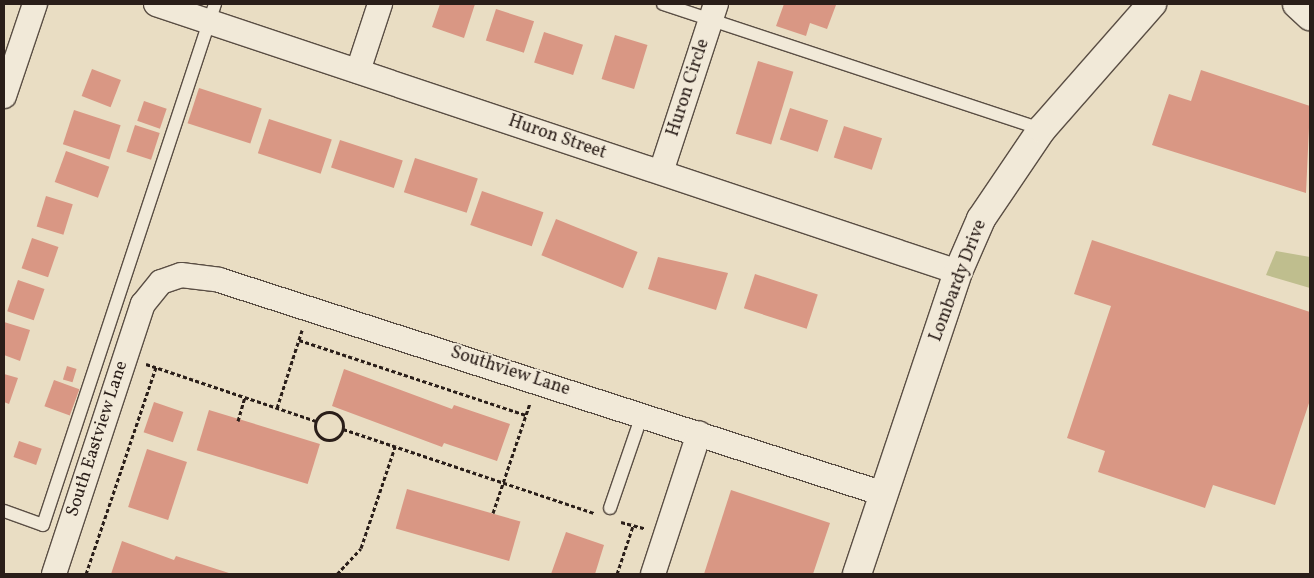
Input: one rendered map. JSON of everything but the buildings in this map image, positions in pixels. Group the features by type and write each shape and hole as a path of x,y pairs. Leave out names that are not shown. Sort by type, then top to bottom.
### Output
{"street":[{"path":"4,96 35,4"},
{"name":"Huron Street","path":"156,4 212,13 358,71 958,272"},
{"path":"358,71 380,4"},
{"name":"Lombardy Drive","path":"857,574 958,272 981,220 1042,129 1152,4"},
{"path":"1297,4 1310,16"},
{"name":"Huron Circle","path":"661,172 713,11"},
{"name":"Southview Lane","path":"143,304 161,282 181,275 219,280 884,494"},
{"name":"South Eastview Lane","path":"54,574 143,304"},
{"path":"653,574 699,433"}],"lane":[{"path":"663,4 713,11 1042,129"},
{"path":"43,525 212,13"},
{"path":"610,515 642,415"},
{"path":"4,511 67,533"}],"path":[{"path":"277,408 309,309"},
{"path":"299,340 526,415"},
{"path":"125,356 316,421 332,412 340,416 343,430"},
{"path":"86,574 156,367"},
{"path":"493,513 537,381"},
{"path":"238,421 245,397"},
{"path":"316,421 318,433 325,439 334,439 343,430"},
{"path":"343,430 502,483 610,515 634,526 666,534"},
{"path":"336,574 361,548 395,447"},
{"path":"618,574 634,526"}],"shaded area":[{"path":"1276,251 1310,257 1310,288 1266,275"}]}
